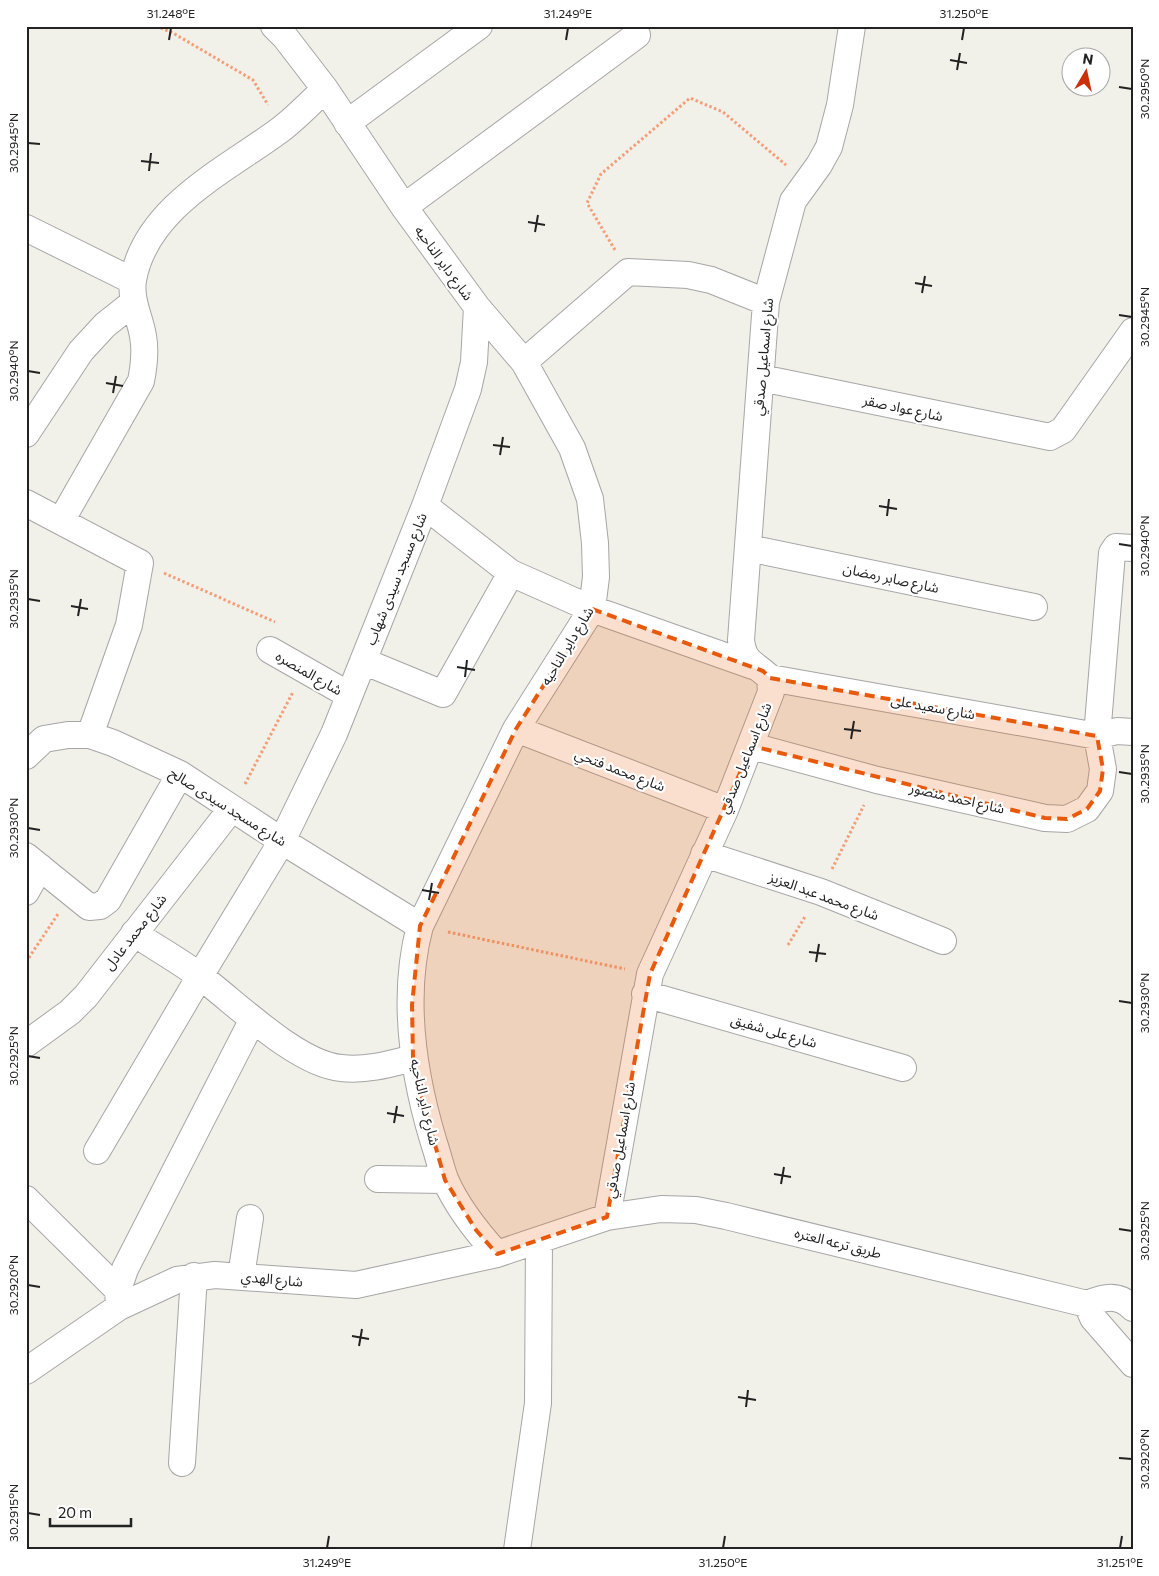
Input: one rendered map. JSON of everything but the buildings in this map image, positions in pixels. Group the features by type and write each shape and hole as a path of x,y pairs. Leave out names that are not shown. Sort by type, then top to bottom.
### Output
{"street":[{"path":"347,123 478,26"},
{"name":"شارع اسماعيل صدقي","path":"607,1217 647,984 725,810 752,746 771,692 762,672 742,650 741,640 766,302 794,201 829,147 840,104 852,26"},
{"name":"شارع داير الناحيه","path":"284,30 404,207 477,307 524,362 572,448 590,499 596,543 596,577 592,609 516,729 420,926 414,955 412,1005 413,1058 426,1118 445,1180 476,1230 497,1254"},
{"path":"404,207 637,35"},
{"path":"26,434 81,351 133,291 152,233 164,216 181,200 282,129 325,89"},
{"path":"26,228 133,291 145,350 141,381 61,521"},
{"path":"524,362 628,272 688,276 711,280 766,302"},
{"name":"شارع مسجد سيدى شهاب","path":"98,1151 200,976 282,841 334,734 425,506 472,376 477,307"},
{"name":"شارع عواد صقر","path":"761,378 1045,438 1055,436 1063,430 1133,331"},
{"path":"26,503 140,563 129,625 90,735"},
{"name":"شارع سعيد على","path":"425,506 511,573 592,609 762,672 1097,736 1117,731 1133,732"},
{"path":"1097,736 1112,553 1118,546 1133,548"},
{"name":"شارع صابر رمضان","path":"748,548 1034,608"},
{"path":"363,661 443,694 511,573"},
{"name":"شارع المنصره","path":"270,650 349,696"},
{"name":"شارع محمد فتحي","path":"516,729 725,810"},
{"name":"شارع مسجد سيدى صالح","path":"26,756 44,740 68,734 90,735 113,743 180,774 282,841 420,926"},
{"name":"شارع احمد منصور","path":"752,746 877,780 1045,818 1067,819 1087,809 1100,791 1103,769 1097,736"},
{"path":"26,892 33,862 89,907 100,906 108,900 180,774"},
{"name":"شارع محمد عادل","path":"26,1044 70,1012 86,996 232,808"},
{"name":"شارع محمد عبد العزيز","path":"704,854 821,892 943,941"},
{"path":"134,933 200,976 253,1019 304,1054 323,1064 342,1068 378,1067 413,1058"},
{"name":"شارع على شفيق","path":"647,984 903,1068"},
{"path":"119,1299 125,1269 253,1019"},
{"path":"378,1179 445,1180"},
{"path":"26,1198 119,1299"},
{"name":"طريق ترعه العتره","path":"539,1240 607,1217 661,1209 696,1210 1087,1304 1104,1297 1118,1298 1133,1308"},
{"path":"241,1276 250,1218"},
{"path":"517,1550 538,1403 539,1240"},
{"name":"شارع الهدي","path":"26,1371 119,1299 178,1280 194,1276 241,1276 356,1285 497,1254 539,1240"},
{"path":"182,1463 194,1276"},
{"path":"1087,1304 1094,1318 1133,1364"}],"path":[{"path":"156,26 173,33 253,80 282,129"},
{"path":"628,272 587,203 601,174 690,98 723,112 806,182"},
{"path":"140,563 282,626"},
{"path":"232,808 305,670"},
{"path":"788,945 821,892 877,780"},
{"path":"26,962 72,893"},
{"path":"420,926 647,984"}],"highlighted area":[{"path":"592,609 763,671 770,678 1097,736 1103,769 1100,791 1087,809 1067,819 1045,818 752,746 650,974 607,1217 497,1254 476,1230 445,1180 419,1088 413,1058 412,1005 420,926 516,729"}]}
